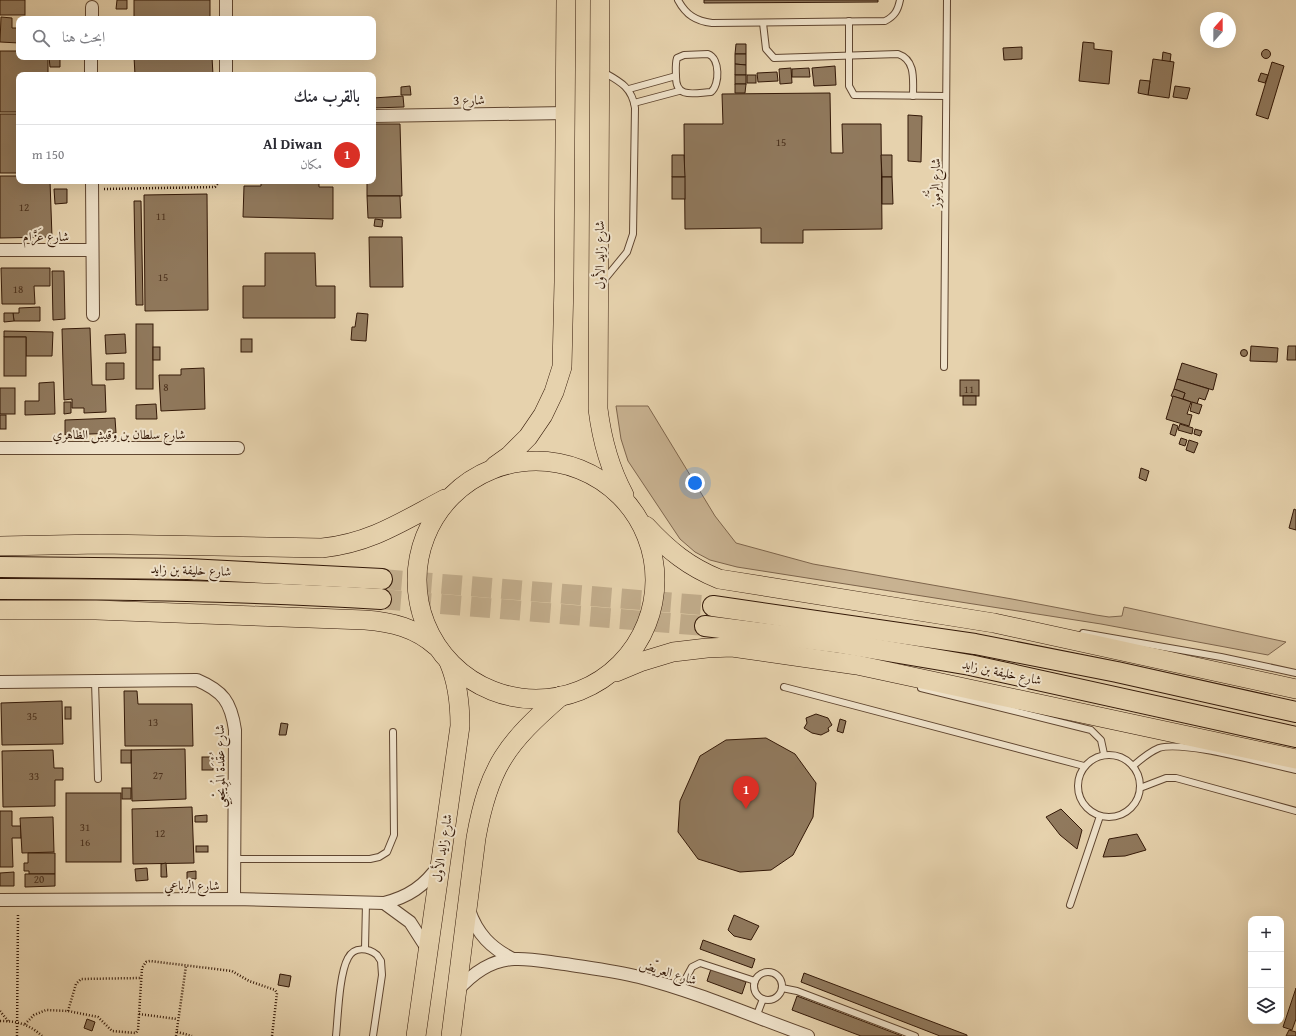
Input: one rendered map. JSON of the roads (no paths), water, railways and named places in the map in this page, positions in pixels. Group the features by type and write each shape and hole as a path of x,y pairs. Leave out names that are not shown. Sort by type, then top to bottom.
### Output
{"highway":[{"name":"شارع خليفة بن زايد","path":"0,567 188,569 382,579"},
{"name":"شارع خليفة بن زايد","path":"0,589 188,590 284,593 381,599"},
{"name":"شارع خليفة بن زايد","path":"713,606 974,644 1296,712"},
{"name":"شارع خليفة بن زايد","path":"704,626 834,642 970,665 1296,737"}],"main road":[{"path":"3,544 100,544 322,548 337,546 376,536 452,495 509,456 543,415 554,392 562,367 566,113 566,0"},
{"name":"شارع زايد الأول","path":"603,4 600,71 598,409 601,436 608,462 648,540 655,567 655,588 652,608 645,628 636,646 618,667 607,675"},
{"path":"488,471 518,462 549,462 564,464 593,476 618,494 660,541 681,560 719,578 994,623 1296,689"},
{"path":"445,656 433,638 421,610 418,594 418,571 421,548 426,534 442,507 452,495"},
{"path":"3,612 96,610 386,622 407,628 426,637 473,680 500,693 524,698 561,696 580,690 607,675 656,657 679,651 732,647 857,665 1296,759"},
{"name":"شارع زايد الأول","path":"416,1036 460,726 460,704 457,681 445,656"},
{"path":"451,1036 478,830 482,807 490,781 503,756 519,734 561,696"}],"street":[{"path":"226,0 226,16"},
{"path":"92,7 92,16"},
{"path":"91,60 91,72"},
{"path":"226,60 226,72"},
{"name":"شارع 3","path":"376,116 566,113"},
{"path":"92,185 93,315"},
{"name":"شارع عَزَّام","path":"0,250 92,250"},
{"name":"شارع سلطان بن وقيش الظاهري","path":"0,448 238,448"},
{"name":"شارع عُقْدَة المُوِيجْعِي","path":"0,682 197,680 213,687 225,698 233,713 235,730 234,899"},
{"name":"شارع الرباعي","path":"0,900 234,899 384,903 406,896 416,890 433,873 440,863"},
{"path":"384,903 410,922 423,940 428,950"},
{"name":"شارع العريّض","path":"468,907 473,921 484,939 500,953 513,959 599,969 638,977 680,989 808,1036"},
{"name":"شارع العريّض","path":"457,991 464,983 482,970 513,959"}],"lane":[{"path":"678,0 682,8 691,16 701,22 712,23 885,21 893,17 899,7 900,0"},
{"name":"شارع الرُّمُوز","path":"944,367 947,0"},
{"path":"849,21 849,86 854,95 946,96"},
{"path":"763,22 766,49 774,58 898,54 904,56 911,64 913,96"},
{"path":"634,103 679,91 685,93 710,92 714,90 716,82 715,58 708,54 680,55 675,62 676,86 679,91"},
{"path":"599,286 627,252 633,234 634,103 629,89 621,82 600,71"},
{"path":"629,89 676,76"},
{"path":"994,623 1053,628"},
{"path":"1074,632 1214,656 1296,673"},
{"path":"857,665 896,680"},
{"path":"95,682 98,779"},
{"path":"784,687 1084,766"},
{"path":"916,687 1091,730 1100,740 1104,754"},
{"path":"234,859 370,859 379,857 387,852 394,835 393,732"},
{"path":"1133,766 1148,754 1169,746 1212,752 1296,770"},
{"path":"1104,754 1114,755 1125,759 1133,766 1139,776 1140,788 1138,797 1127,812 1109,817 1100,816 1086,808 1078,795 1078,780 1084,766 1096,757 1104,754"},
{"path":"1140,788 1166,778 1176,778 1296,811"},
{"path":"1070,905 1100,816"},
{"path":"365,949 366,902"},
{"path":"336,1036 344,972 347,960 354,951 365,949 378,955 382,968 373,1036"},
{"path":"680,989 692,967 700,963 755,981"},
{"path":"772,973 780,979 782,988 777,997 773,999 763,999 756,992 755,981 762,974 772,973"},
{"path":"782,988 796,991 915,1036"},
{"path":"756,1017 763,999"}],"tunnel":[{"path":"382,579 713,606"},
{"path":"381,599 705,626"}],"place":[{"name":"Al Diwan","path":"746,809"}]}
